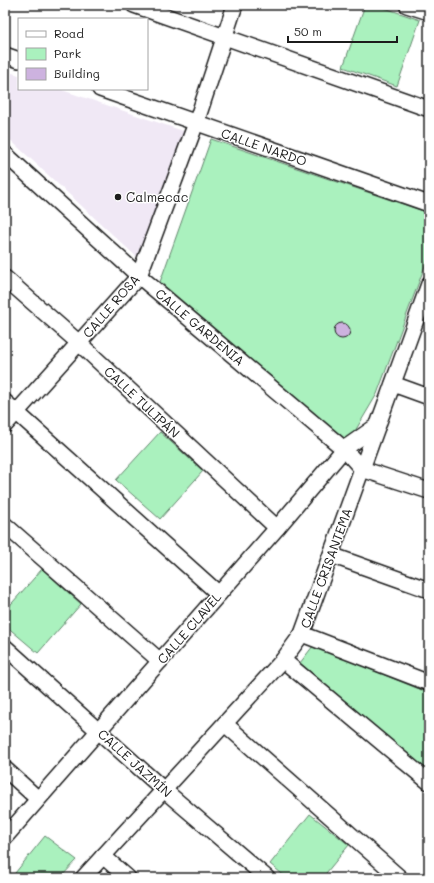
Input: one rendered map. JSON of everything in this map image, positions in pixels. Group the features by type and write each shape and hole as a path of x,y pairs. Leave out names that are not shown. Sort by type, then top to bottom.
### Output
{"street":[{"path":"134,5 429,109"},
{"name":"CALLE ROSA","path":"5,425 139,276 196,123 235,5"},
{"path":"407,5 429,12"},
{"path":"5,55 18,60"},
{"name":"CALLE NARDO","path":"103,90 429,204"},
{"name":"CALLE GARDENIA","path":"5,154 139,276 344,449 362,469"},
{"name":"CALLE TULIPÁN","path":"5,278 79,343 277,528"},
{"name":"CALLE CRISANTEMA","path":"83,878 283,660 302,634 392,384 426,300 429,284"},
{"path":"392,384 429,397"},
{"path":"5,402 219,594"},
{"name":"CALLE CLAVEL","path":"5,837 277,528 344,449 378,425"},
{"path":"362,469 429,491"},
{"path":"5,525 160,661"},
{"path":"331,555 429,590"},
{"path":"302,634 429,683"},
{"name":"CALLE JAZMÍN","path":"5,647 164,790 267,878"},
{"path":"283,660 429,782"},
{"path":"225,724 400,878"},
{"path":"5,769 38,799"},
{"path":"103,856 128,878"}],"shaded area":[{"name":"Calmecac","path":"5,71 18,75 18,90 62,90 186,132 140,260 5,135"}],"green space":[{"path":"365,5 376,5 420,20 397,86 343,67"},
{"path":"211,139 429,213 429,255 377,394 348,443 160,282"},
{"path":"160,432 203,471 160,519 116,480"},
{"path":"42,569 81,604 38,653 5,625 5,611"},
{"path":"313,646 429,693 429,773 300,663"},
{"path":"310,814 349,845 322,878 287,878 270,864"},
{"path":"45,836 77,860 60,878 11,878"}],"building":[{"path":"339,323 345,323 350,328 348,337 345,339 339,339 334,334 334,328"}],"place":[{"name":"Calmecac","path":"118,197"}]}
